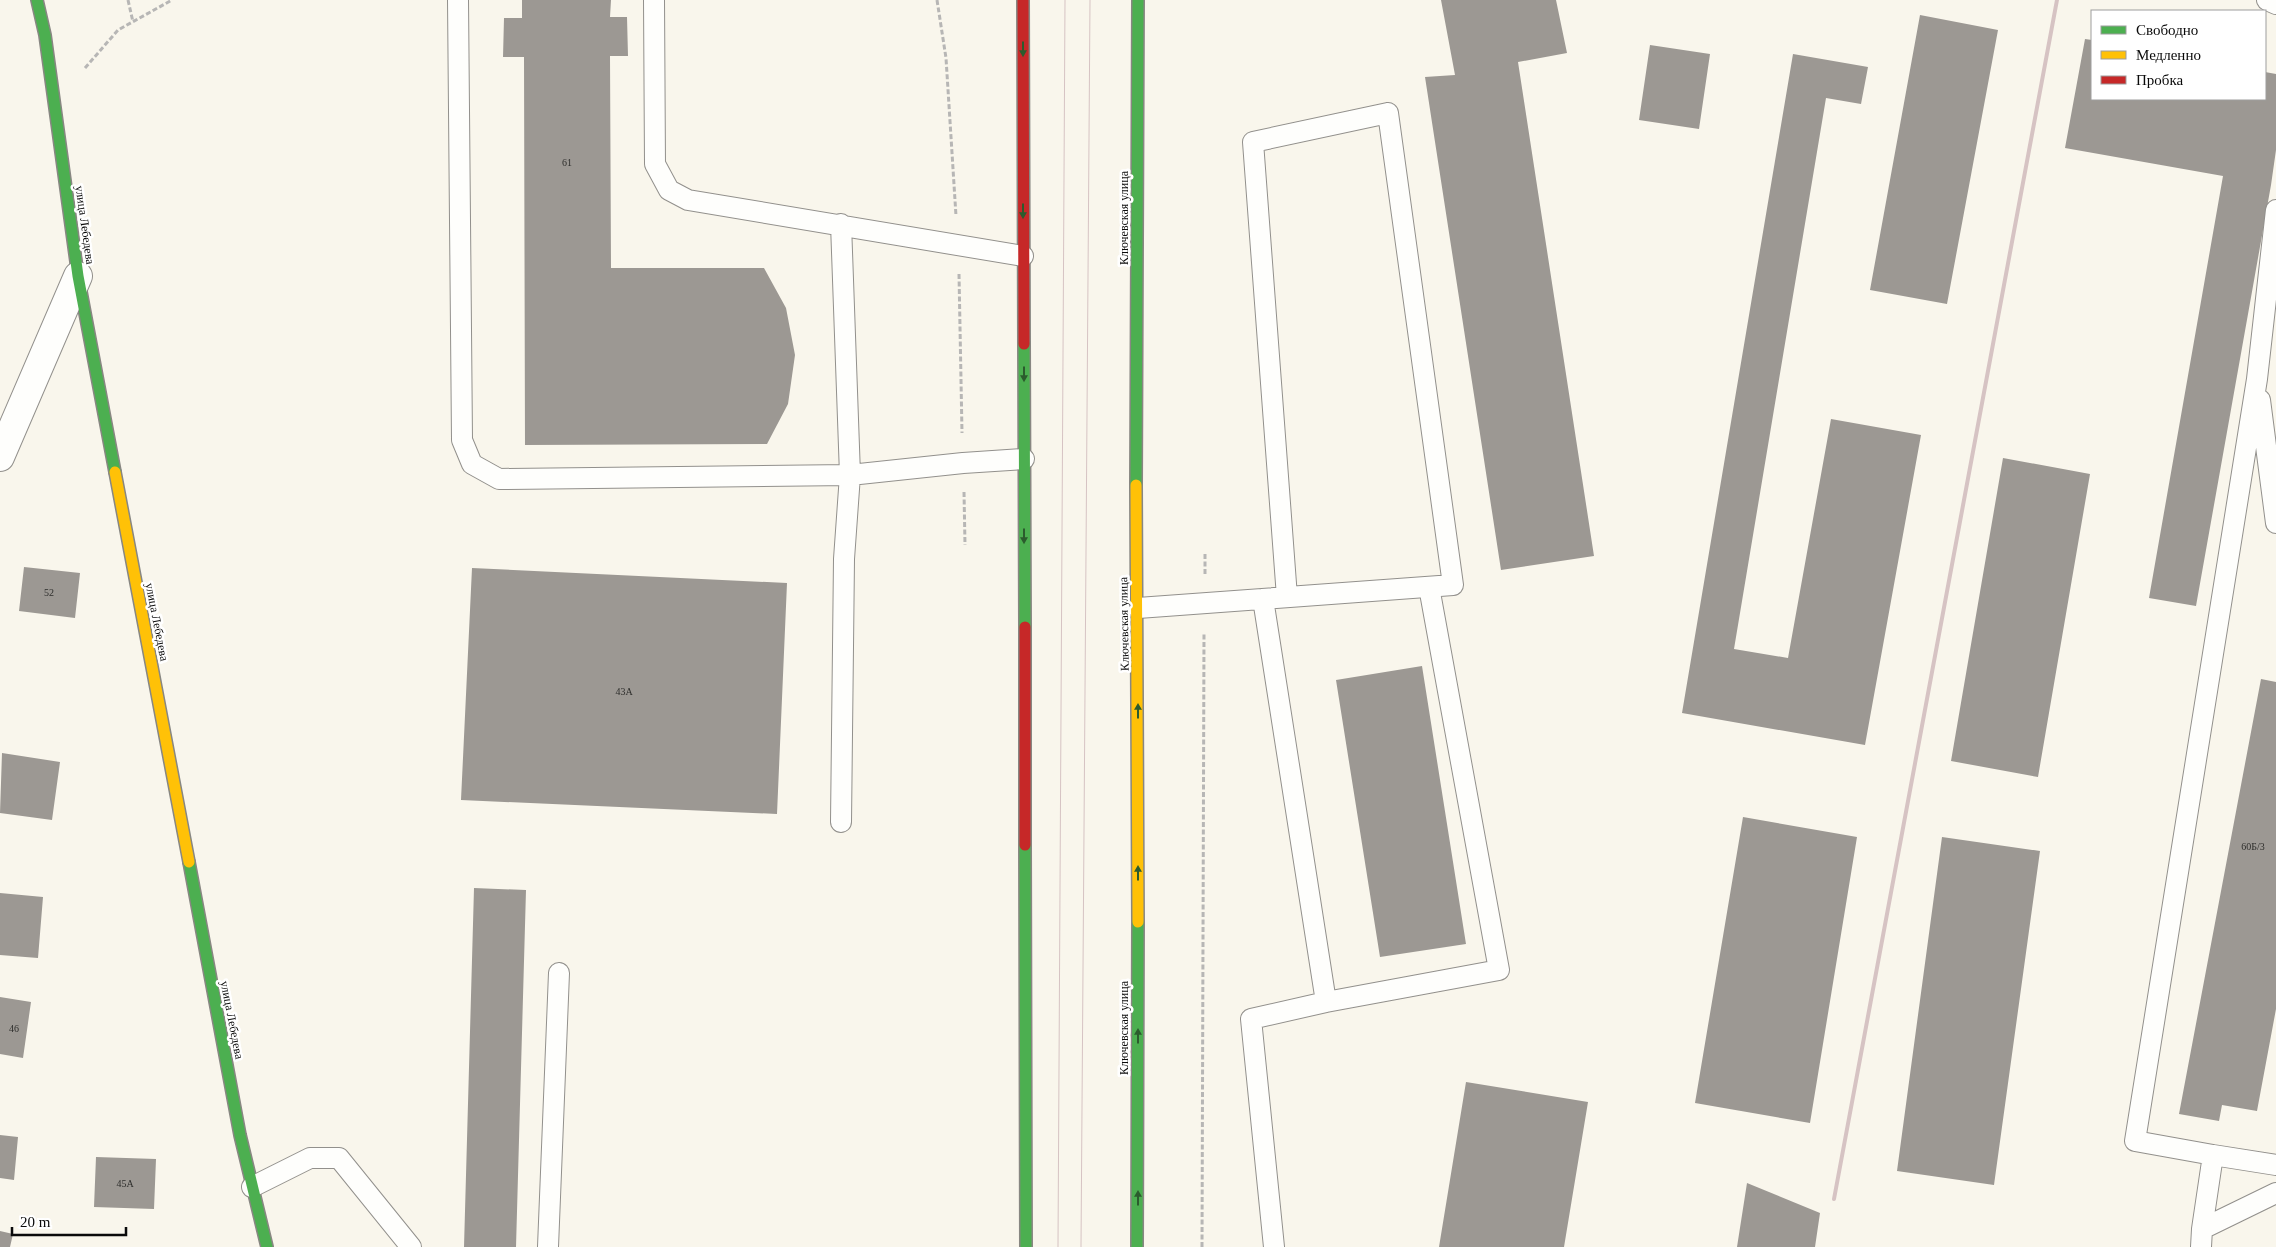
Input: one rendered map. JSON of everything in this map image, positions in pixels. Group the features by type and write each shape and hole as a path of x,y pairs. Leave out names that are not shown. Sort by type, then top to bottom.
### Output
{"main road":[{"name":"улица Лебедева","path":"37,0 45,35 78,276 238,1125 267,1247"},
{"path":"1023,0 1026,1247"},
{"name":"Ключевская улица","path":"1138,0 1136,552 1138,608 1138,1247"}],"street":[{"path":"0,456 78,276"}],"lane":[{"path":"458,0 462,440 472,464 499,479 850,476 963,463 1024,459"},
{"path":"654,0 655,164 669,190 688,200 841,224 1023,256"},
{"path":"2267,0 2276,4"},
{"path":"1138,608 1453,585 1388,113 1253,142 1287,597"},
{"path":"2276,210 2257,378 2135,1142 2276,1165"},
{"path":"841,224 850,476 844,559 841,822"},
{"path":"2257,378 2269,411 2276,523"},
{"path":"1274,1247 1251,1019 1326,1002 1499,970 1429,587"},
{"path":"1263,599 1326,1002"},
{"path":"548,1247 559,973"},
{"path":"2202,1238 2213,1155"},
{"path":"252,1187 310,1158 339,1158 411,1247"},
{"path":"2202,1238 2276,1193"}],"path":[{"path":"128,0 132,22"},
{"path":"54,101 118,30 172,0"},
{"path":"1202,1247 1205,554"}],"building":[{"path":"522,0 611,0 610,17 627,17 628,56 610,56 611,268 764,268 786,308 795,355 788,404 767,444 525,445 524,57 503,57 504,18 522,18"},
{"path":"1441,0 1556,0 1567,53 1518,62 1594,556 1501,570 1425,77 1455,75"},
{"path":"1920,15 1998,30 1947,304 1870,290"},
{"path":"2085,39 2091,40 2091,100 2266,100 2266,72 2276,74 2276,150 2271,185 2196,606 2149,598 2223,176 2065,148"},
{"path":"1650,45 1710,54 1699,129 1639,120"},
{"path":"1793,54 1868,67 1861,104 1826,98 1734,649 1788,658 1831,419 1921,435 1865,745 1682,713"},
{"path":"2003,458 2090,474 2038,777 1951,761"},
{"path":"24,567 80,573 75,618 19,611"},
{"path":"472,568 787,583 777,814 461,800"},
{"path":"1422,666 1466,944 1380,957 1336,680"},
{"path":"2261,679 2276,682 2276,1009 2257,1111 2222,1105 2219,1121 2179,1114"},
{"path":"2,753 60,762 52,820 0,813"},
{"path":"1743,817 1857,837 1810,1123 1695,1103"},
{"path":"1942,837 2040,851 1994,1185 1897,1171"},
{"path":"474,888 526,890 516,1247 464,1247"},
{"path":"0,893 43,897 38,958 0,955"},
{"path":"0,997 31,1002 23,1058 0,1054"},
{"path":"1466,1082 1588,1102 1564,1247 1439,1247"},
{"path":"0,1135 18,1137 14,1180 0,1178"},
{"path":"96,1157 156,1159 154,1209 94,1207"},
{"path":"1747,1183 1820,1213 1815,1247 1737,1247"},
{"path":"0,1231 13,1234 10,1247 0,1247"}],"tram line":[{"path":"1058,1247 1065,0"},
{"path":"1081,1247 1090,0"}],"railway":[{"path":"1834,1199 2057,0"}],"traffic: fast":[{"path":"37,0 45,35 78,276 115,472"},
{"path":"1136,485 1138,0"},
{"path":"1024,344 1025,627"},
{"path":"1025,845 1026,1247"},
{"path":"189,862 240,1135 267,1247"},
{"path":"1137,1247 1138,922"}],"traffic: slow":[{"path":"115,472 189,862"},
{"path":"1136,485 1138,922"}],"traffic: jam":[{"path":"1023,0 1024,344"},
{"path":"1025,627 1025,845"}]}
